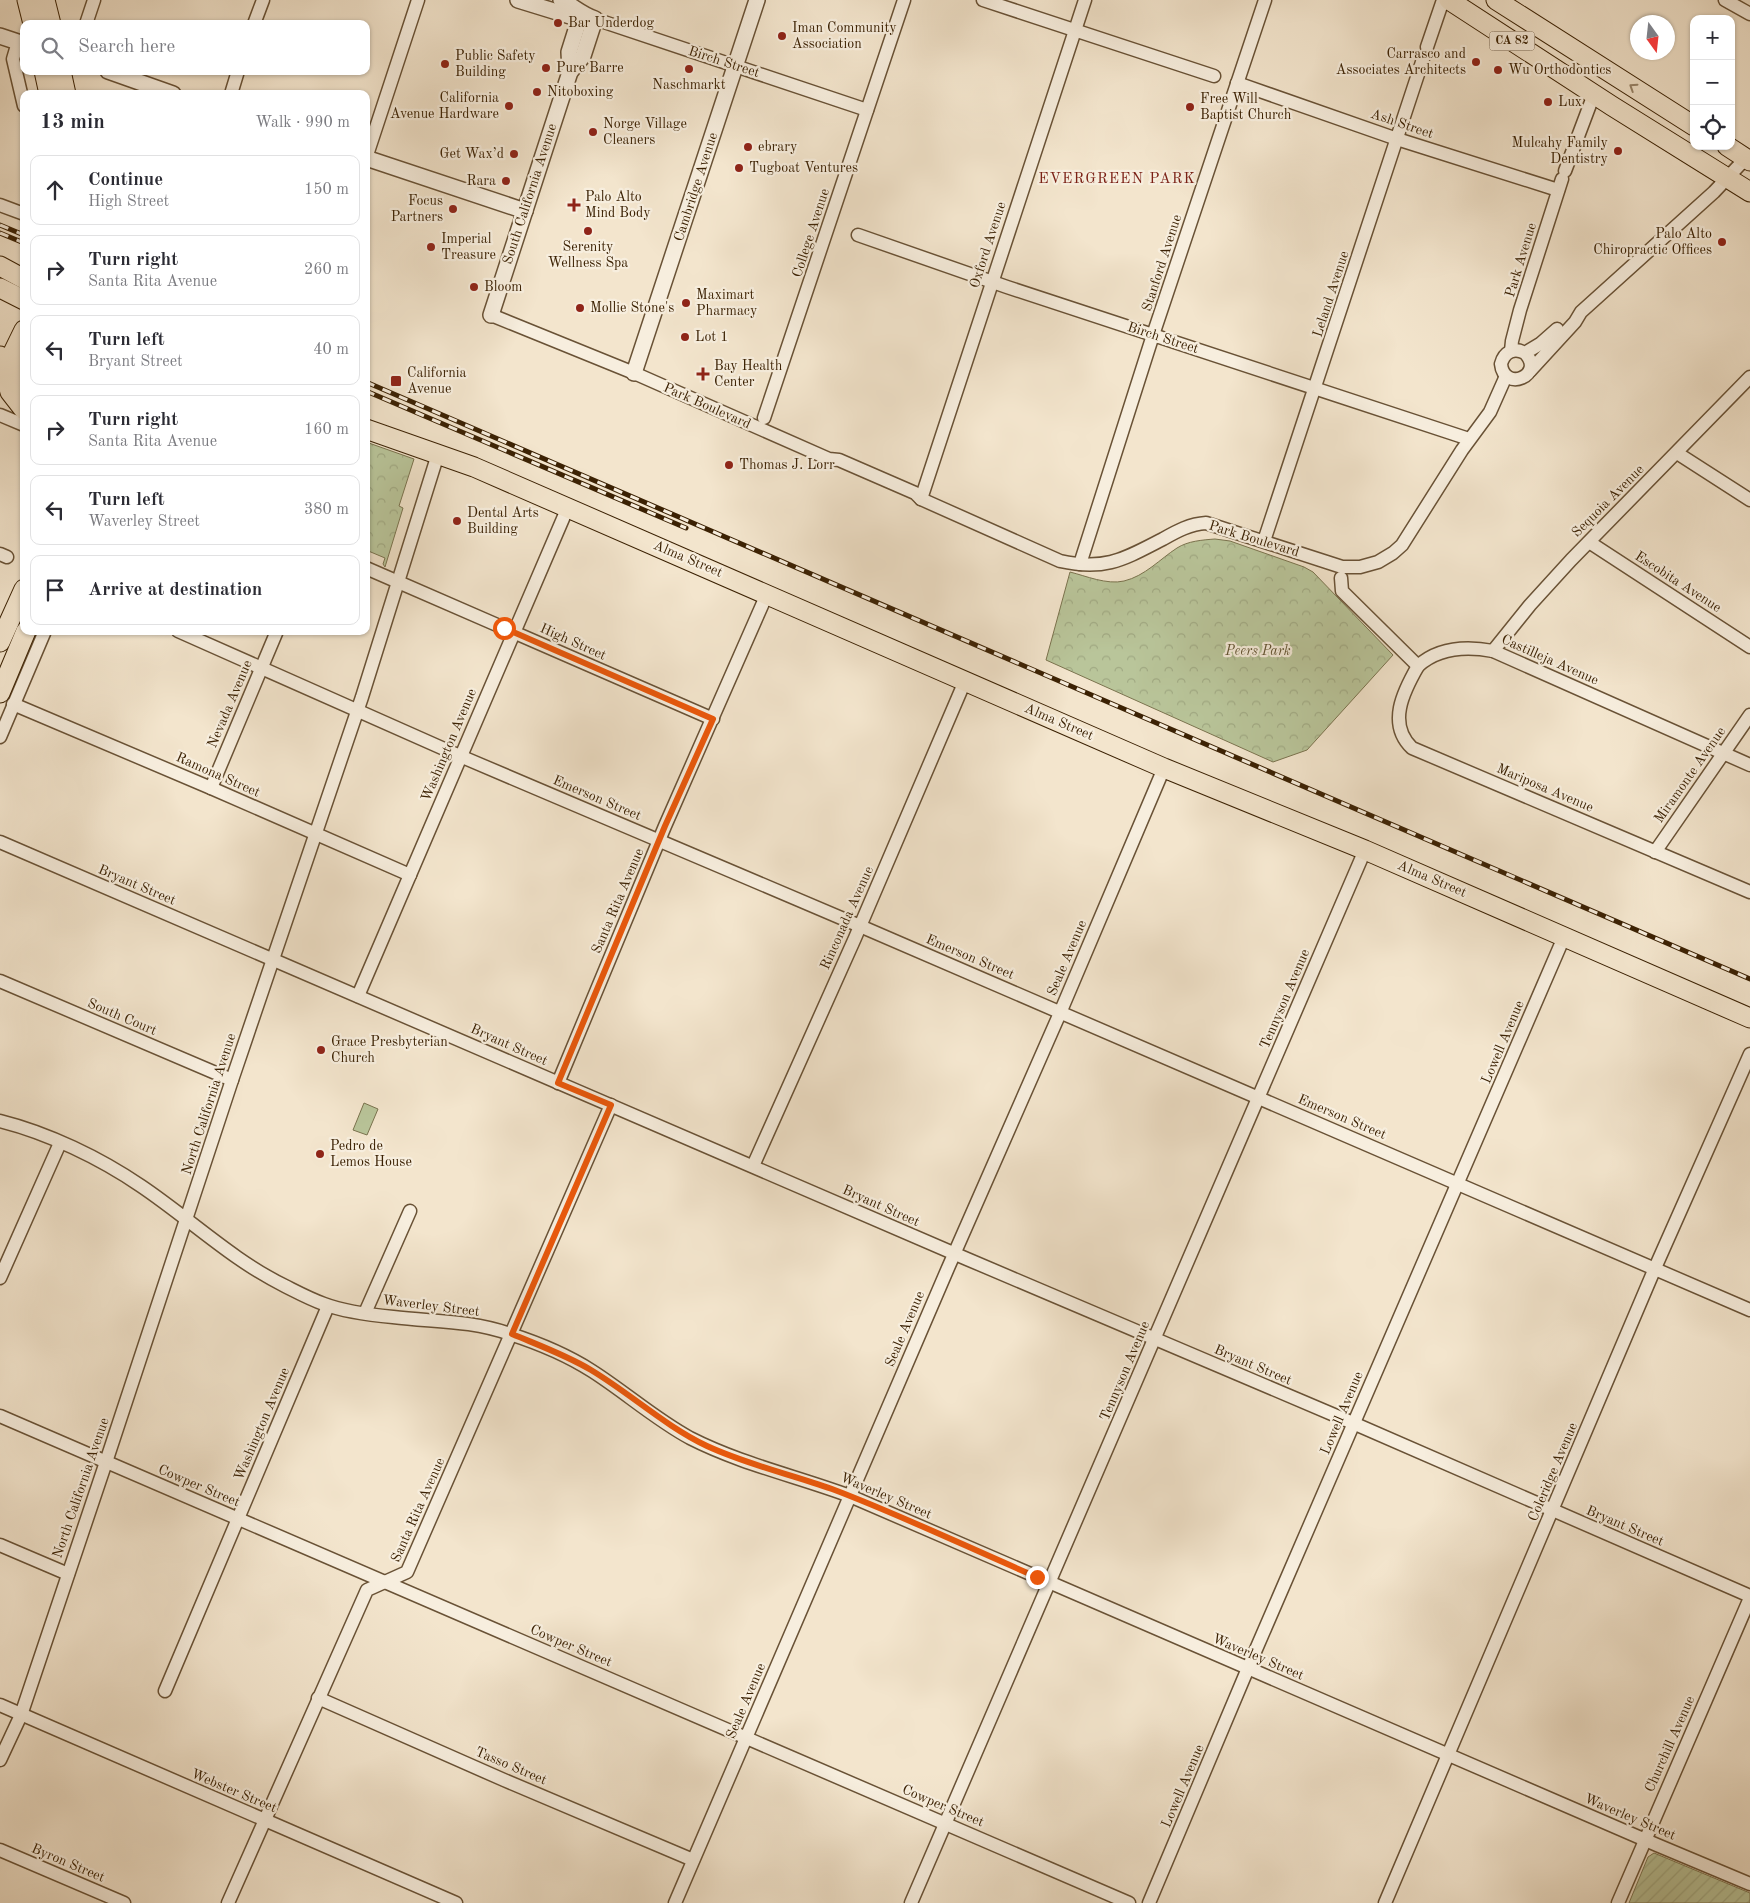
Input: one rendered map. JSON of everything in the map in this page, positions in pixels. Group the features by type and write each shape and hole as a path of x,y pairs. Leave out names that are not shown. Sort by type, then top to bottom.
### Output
{"main road":[{"path":"27,0 32,20"},
{"path":"45,0 50,20"},
{"name":"CA 82","path":"1449,0 1750,192"},
{"name":"CA 82","path":"1496,0 1690,123"},
{"path":"45,75 48,90"},
{"path":"62,75 65,90"},
{"path":"1734,150 1749,158"},
{"path":"0,266 20,277"},
{"path":"0,288 20,298"},
{"path":"16,384 6,366 20,338"},
{"path":"0,356 16,384"},
{"path":"20,369 14,398 20,405"},
{"path":"370,420 407,443"},
{"name":"Alma Street","path":"370,429 438,454 568,507 1164,768 1365,850 1750,1018"},
{"path":"0,642 20,598"},
{"path":"6,699 25,635"}],"street":[{"path":"87,20 94,0"},
{"path":"255,20 262,0"},
{"path":"370,146 418,0"},
{"name":"Birch Street","path":"518,0 570,16 588,17 867,110"},
{"name":"Birch Street","path":"561,0 588,17"},
{"name":"Cambridge Avenue","path":"634,373 757,0"},
{"name":"College Avenue","path":"764,418 904,0"},
{"path":"983,0 1214,76"},
{"name":"Oxford Avenue","path":"921,499 1086,0"},
{"name":"Stanford Avenue","path":"1080,564 1153,335 1265,0"},
{"name":"Leland Avenue","path":"1264,541 1443,0"},
{"path":"1725,0 1750,14"},
{"name":"South California Avenue","path":"491,315 570,72 583,56 588,17"},
{"path":"0,36 20,43"},
{"path":"20,45 14,60 21,90"},
{"path":"119,75 162,90"},
{"path":"232,90 237,75"},
{"name":"Ash Street","path":"1237,83 1397,139 1562,180"},
{"name":"Park Avenue","path":"1512,351 1512,341 1520,310 1562,180 1594,94"},
{"path":"1525,353 1540,344 1571,317 1581,312 1749,158"},
{"path":"370,159 525,211"},
{"path":"0,205 20,212"},
{"name":"Birch Street","path":"858,235 992,282 1469,439"},
{"path":"1506,376 1519,379 1524,378 1575,322 1581,312"},
{"name":"Park Boulevard","path":"491,315 634,373 832,463 838,460 916,493 921,499 1060,561 1096,565 1122,560 1194,524 1211,524 1342,567 1360,567 1383,559 1393,553 1406,540 1422,511 1469,439 1490,412 1506,376 1502,368 1502,360 1508,352 1512,351"},
{"path":"1512,351 1516,350 1525,353 1531,361 1530,371"},
{"name":"Sequoia Avenue","path":"1493,651 1530,605 1589,542 1750,377"},
{"path":"0,415 20,423"},
{"path":"1677,453 1750,500"},
{"name":"North California Avenue","path":"0,1760 21,1714 106,1462 357,709 438,454"},
{"name":"Washington Avenue","path":"358,996 568,507"},
{"name":"Escobita Avenue","path":"1589,542 1750,647"},
{"name":"High Street","path":"370,570 713,719"},
{"path":"1341,578 1342,591 1418,666"},
{"name":"Santa Rita Avenue","path":"558,1083 659,840 767,594"},
{"path":"0,737 6,699 43,635"},
{"name":"Emerson Street","path":"187,635 460,756 860,926 1750,1310"},
{"name":"Nevada Avenue","path":"212,788 274,635"},
{"name":"Castilleja Avenue","path":"1418,666 1428,658 1444,651 1463,648 1493,651 1750,765"},
{"name":"Mariposa Avenue","path":"1418,666 1399,711 1398,721 1404,740 1412,748 1750,892"},
{"name":"Rinconada Avenue","path":"753,1166 860,926 965,681"},
{"name":"Ramona Street","path":"6,699 410,874"},
{"name":"Miramonte Avenue","path":"1655,852 1750,715"},
{"name":"Seale Avenue","path":"675,1903 1164,768"},
{"name":"Bryant Street","path":"0,842 954,1254 1354,1424 1750,1597"},
{"name":"Tennyson Avenue","path":"911,1903 1365,850"},
{"name":"Lowell Avenue","path":"1149,1903 1564,937"},
{"name":"South Court","path":"0,981 232,1080"},
{"name":"Coleridge Avenue","path":"1385,1903 1655,1268 1750,1054"},
{"name":"Santa Rita Avenue","path":"228,1903 366,1590 407,1572 611,1105"},
{"name":"Waverley Street","path":"0,1121 82,1151 109,1166 141,1186 216,1244 258,1271 282,1285 328,1306 365,1314 456,1321 512,1334 546,1348 590,1370 674,1429 708,1447 743,1462 850,1496 1644,1840 1750,1884"},
{"path":"0,1278 60,1143"},
{"path":"365,1314 410,1211"},
{"name":"Washington Avenue","path":"165,1691 328,1306"},
{"name":"Cowper Street","path":"0,1416 1130,1903"},
{"path":"0,1545 68,1574"},
{"name":"Churchill Avenue","path":"1618,1903 1750,1597"},
{"name":"Tasso Street","path":"318,1698 504,1780 693,1860"},
{"name":"Webster Street","path":"0,1705 456,1903"},
{"name":"Byron Street","path":"0,1850 124,1903"}],"green space":[{"path":"370,443 414,459 399,506 403,508 385,567 383,564 385,558 370,552"},
{"name":"Peers Park","path":"1215,539 1230,541 1304,567 1313,572 1393,655 1307,750 1273,762 1046,660 1070,572 1104,581 1124,581 1146,571 1181,546 1195,541"},
{"path":"364,1103 378,1109 367,1135 353,1130"},
{"path":"1654,1853 1750,1893 1750,1903 1629,1903 1648,1857"}],"railway":[{"path":"0,225 20,233"},
{"path":"0,233 20,241"},
{"path":"370,384 1750,979"},
{"path":"370,393 686,528"}],"place":[{"name":"Bar Underdog","path":"558,23"},
{"name":"Iman Community Association","path":"782,36"},
{"name":"Carrasco and Associates Architects","path":"1476,62"},
{"name":"Public Safety Building","path":"445,64"},
{"name":"Pure Barre","path":"546,68"},
{"name":"Naschmarkt","path":"689,69"},
{"name":"Wu Orthodontics","path":"1498,70"},
{"name":"Nitoboxing","path":"537,92"},
{"name":"Lux","path":"1548,102"},
{"name":"California Avenue Hardware","path":"509,106"},
{"name":"Free Will Baptist Church","path":"1190,107"},
{"name":"Norge Village Cleaners","path":"593,132"},
{"name":"ebrary","path":"748,147"},
{"name":"Mulcahy Family Dentistry","path":"1618,151"},
{"name":"Get Wax’d","path":"514,154"},
{"name":"Tugboat Ventures","path":"739,168"},
{"name":"Rara","path":"506,181"},
{"name":"Palo Alto Mind Body","path":"574,205"},
{"name":"Focus Partners","path":"453,209"},
{"name":"Serenity Wellness Spa","path":"588,231"},
{"name":"Palo Alto Chiropractic Offices","path":"1722,242"},
{"name":"Imperial Treasure","path":"431,247"},
{"name":"Bloom","path":"474,287"},
{"name":"Maximart Pharmacy","path":"686,303"},
{"name":"Mollie Stone's","path":"580,308"},
{"name":"Lot 1","path":"685,337"},
{"name":"Bay Health Center","path":"703,374"},
{"name":"California Avenue","path":"396,381"},
{"name":"Thomas J. Lorr","path":"729,465"},
{"name":"Dental Arts Building","path":"457,521"},
{"name":"Grace Presbyterian Church","path":"321,1050"},
{"name":"Pedro de Lemos House","path":"320,1154"}],"district":[{"name":"EVERGREEN PARK","path":"1117,179"}],"route":[{"path":"504,628 713,719 665,826 558,1083 611,1105 512,1334 546,1348 590,1370 674,1429 708,1447 743,1462 850,1496 1037,1577"}]}
